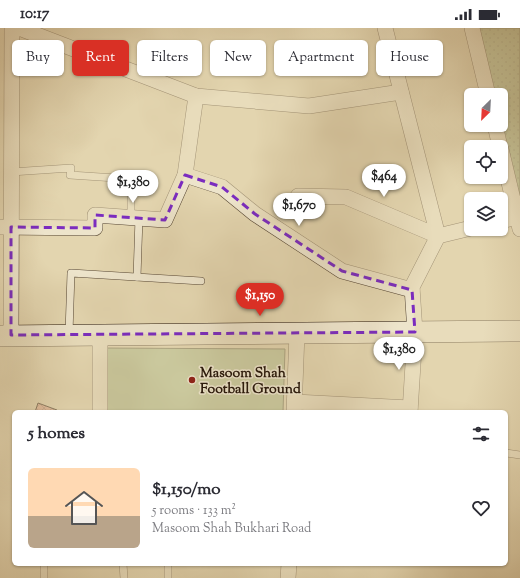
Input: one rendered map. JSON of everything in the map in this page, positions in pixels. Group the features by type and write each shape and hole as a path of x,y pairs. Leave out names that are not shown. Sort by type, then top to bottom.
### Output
{"street":[{"path":"12,28 6,79 11,172 6,227 6,335 520,331"},
{"path":"19,28 42,32 196,96 309,106 401,92"},
{"path":"297,333 295,407 410,410 415,332 412,287 438,236 385,28"},
{"path":"472,28 486,88"},
{"path":"6,227 95,228 95,215 165,220 185,175 196,96"},
{"path":"185,175 222,187 255,214 342,271 412,290"},
{"path":"508,177 519,223 508,222"},
{"path":"298,196 346,197 438,236 464,230"},
{"path":"100,334 100,410"},
{"path":"288,578 289,566"}],"lane":[{"path":"11,172 71,168 70,175 132,179 137,277"},
{"path":"69,335 71,273 201,281"},
{"path":"508,453 520,454"},
{"path":"44,566 44,578"},
{"path":"123,566 124,578"},
{"path":"168,566 168,578"}],"highlighted area":[{"path":"185,175 222,187 255,214 342,271 412,290 415,332 11,335 11,227 95,228 95,215 165,220"}],"green space":[{"path":"474,28 520,28 520,226 508,162 508,140 504,140 502,132 508,132 508,88 488,88"},
{"name":"Masoom Shah Football Ground","path":"101,348 285,349 283,410 100,410"}],"building":[{"path":"38,403 57,410 36,410"}],"place":[{"name":"Masoom Shah Football Ground","path":"192,380"}]}
